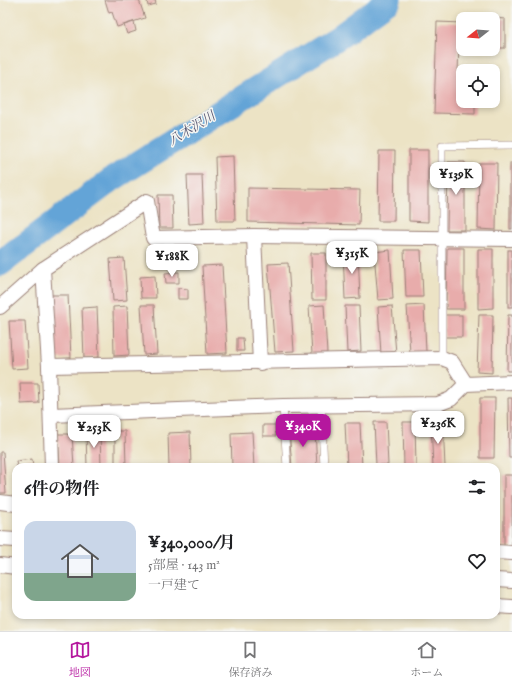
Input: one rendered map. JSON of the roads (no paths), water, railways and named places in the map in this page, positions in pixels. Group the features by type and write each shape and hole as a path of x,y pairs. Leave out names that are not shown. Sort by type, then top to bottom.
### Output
{"street":[{"path":"0,306 44,269 148,201 153,238 254,236 512,239"},
{"path":"254,236 260,363"},
{"path":"44,269 52,463"},
{"path":"49,366 260,363 442,358 452,362 466,384"},
{"path":"51,415 283,406 438,404 451,399 466,384 512,382"},
{"path":"0,502 12,504"},
{"path":"0,539 12,540"},
{"path":"500,552 512,553"},
{"path":"0,565 12,566"},
{"path":"500,580 512,581"},
{"path":"500,606 512,607"}],"lane":[{"path":"442,358 442,146 512,145"},
{"path":"321,405 324,463"},
{"path":"283,406 287,463"}],"waterway":[{"name":"八木沢川","path":"0,264 111,180 339,37 389,0"}]}
